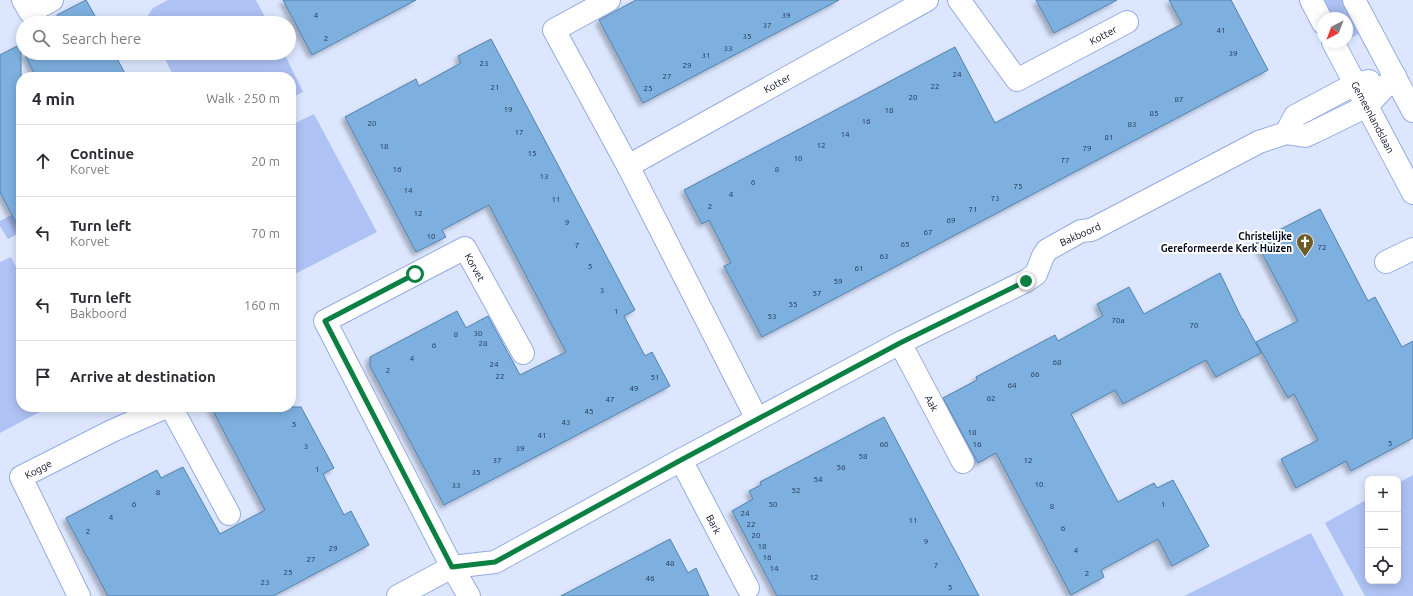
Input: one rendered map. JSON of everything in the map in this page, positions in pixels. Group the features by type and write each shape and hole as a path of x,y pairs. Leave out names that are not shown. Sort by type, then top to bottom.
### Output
{"street":[{"path":"23,0 30,12 52,0"},
{"path":"609,0 554,30 628,166 757,420"},
{"name":"Kotter","path":"628,166 927,0"},
{"name":"Kotter","path":"959,0 1017,80 1127,22"},
{"path":"1311,0 1317,12"},
{"path":"1354,0 1413,111"},
{"name":"Gemeenlandslaan","path":"1336,48 1413,193"},
{"path":"1286,133 1295,116 1355,84 1395,76"},
{"name":"Bakboord","path":"398,596 452,567 495,562 681,460 900,343 1030,279 1036,274 1044,253 1050,247 1081,231 1091,230 1259,142 1286,133 1305,136 1367,106 1395,76"},
{"name":"Korvet","path":"452,567 325,321 465,248 523,353"},
{"path":"1386,262 1413,248"},
{"name":"Aak","path":"900,343 963,462"},
{"name":"Kogge","path":"72,594 21,477 112,431 155,412"},
{"path":"174,412 229,514"},
{"name":"Bark","path":"681,460 748,588"},
{"path":"452,567 469,596"}],"shaded area":[{"path":"168,0 256,0 264,16 148,16 153,8"},
{"path":"1319,0 1347,0 1363,31 1353,37 1353,12 1325,12"},
{"path":"166,60 287,60 293,72 172,72"},
{"path":"296,78 303,92 296,96"},
{"path":"314,114 377,232 296,273 296,123"},
{"path":"16,213 16,235 8,239 0,226 0,221"},
{"path":"11,257 16,267 16,412 40,412 0,433 0,262"},
{"path":"1413,475 1413,596 1365,596 1325,523 1365,501 1365,584 1401,584 1401,481"},
{"path":"1311,533 1344,596 1184,596 1188,594"}],"building":[{"path":"86,0 95,16 57,16"},
{"path":"283,0 416,0 312,55 296,25 296,16 291,16"},
{"path":"636,0 839,0 643,103 599,20"},
{"path":"1036,0 1117,0 1054,33"},
{"path":"1169,0 1231,0 1268,70 762,337 724,266 731,263 709,220 702,224 684,190 955,47 995,123 1182,24"},
{"path":"491,39 635,310 624,316 645,356 652,352 670,386 444,505 370,366 370,357 457,311 466,328 488,316 520,375 566,352 489,205 442,230 446,237 416,252 345,117 416,79 419,86 461,63 458,56"},
{"path":"16,47 16,60 21,60 21,72 16,72 16,222 0,192 0,55"},
{"path":"28,60 118,60 124,72 34,72"},
{"path":"1320,209 1368,301 1375,297 1402,347 1413,341 1413,438 1351,471 1346,461 1296,488 1281,459 1318,440 1294,394 1288,398 1256,342 1298,321 1256,242"},
{"path":"1220,273 1242,319 1261,353 1216,377 1206,360 1123,404 1115,390 1071,414 1118,502 1154,483 1157,488 1173,480 1209,546 1172,566 1158,539 1101,570 1104,577 1071,595 996,453 978,463 943,398 977,380 976,377 1055,335 1058,341 1103,316 1097,304 1129,287 1144,314"},
{"path":"296,407 301,407 334,468 323,474 344,515 351,511 369,545 273,596 108,596 66,518 157,470 161,478 183,467 220,534 265,510 214,412 296,412"},
{"path":"884,417 979,596 777,596 732,511 753,499 749,491 761,485 760,482"},
{"path":"670,539 688,573 696,568 709,596 561,596"}],"place":[{"name":"Christelijke Gereformeerde Kerk Huizen","path":"1305,257"}],"route":[{"path":"415,274 325,321 452,567 495,562 681,460 900,343 1026,281"}]}
